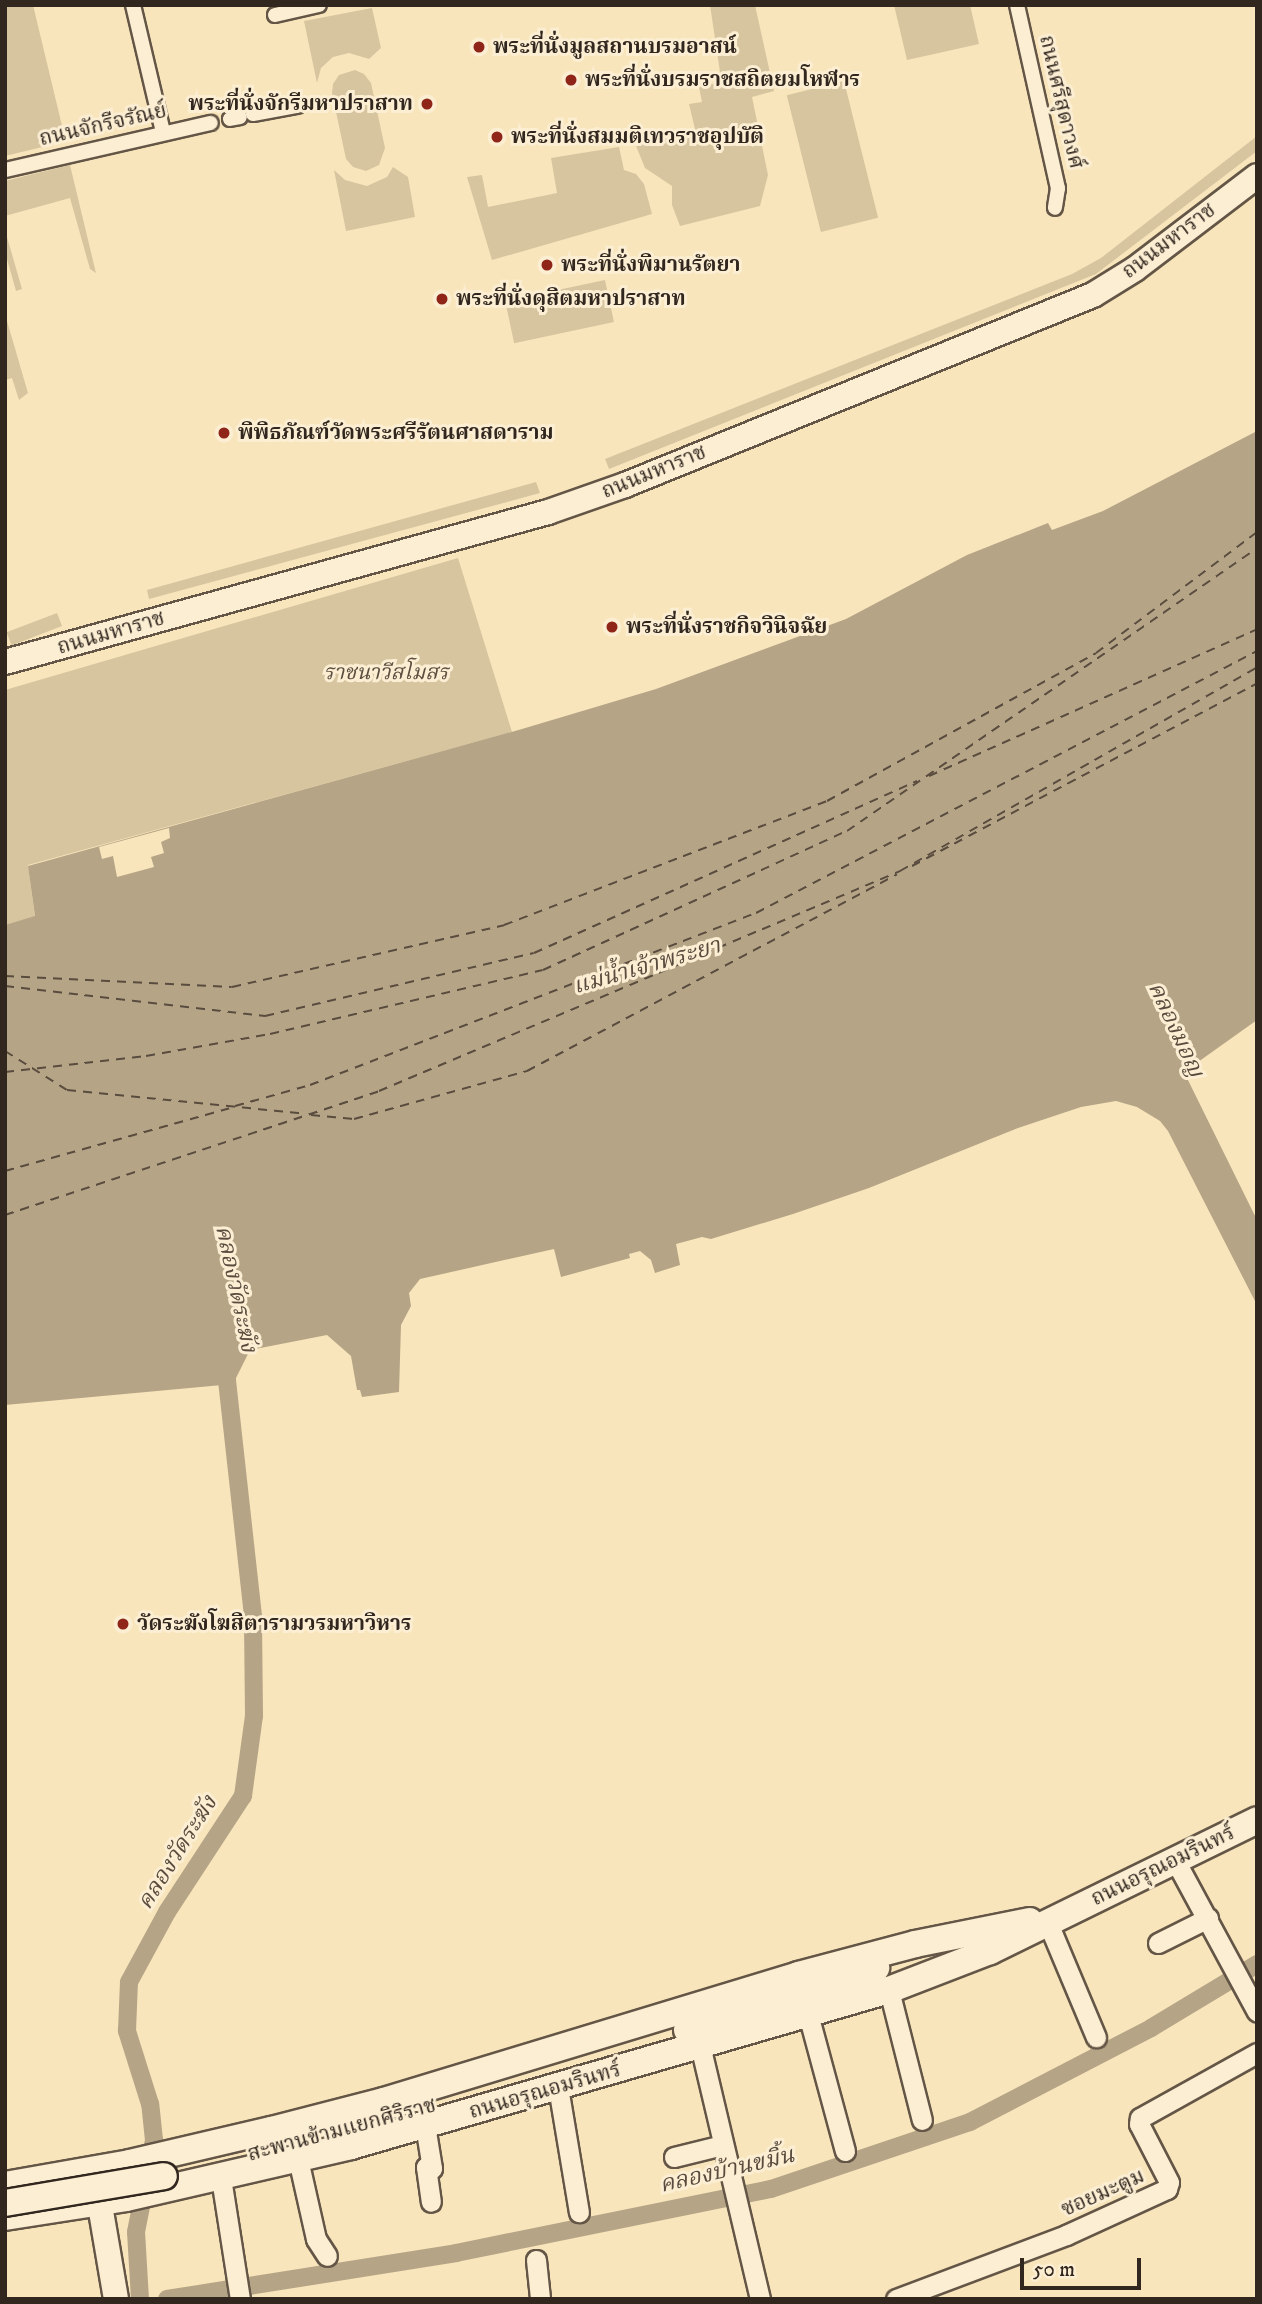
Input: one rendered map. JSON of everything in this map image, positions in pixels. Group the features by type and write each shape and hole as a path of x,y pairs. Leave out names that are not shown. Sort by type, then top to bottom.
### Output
{"main road":[{"name":"ถนนอรุณอมรินทร์","path":"5,2217 126,2198 298,2159 558,2087 889,1990 957,1965 1059,1918 1257,1820"},
{"name":"ถนนอรุณอมรินทร์","path":"5,2185 130,2164 384,2101 766,1984 949,1937 1059,1918"},
{"name":"สะพานข้ามแยกศิริราช","path":"5,2203 117,2185 230,2160 471,2095 834,1986 949,1937"},
{"name":"สะพานข้ามแยกศิริราช","path":"834,1986 957,1965"}],"street":[{"path":"133,5 163,132"},
{"path":"275,15 319,5"},
{"name":"ถนนศรีสุดาวงศ์","path":"1017,5 1058,188 1055,208"},
{"path":"241,117 297,106"},
{"name":"ถนนจักรีจรัณย์","path":"5,170 211,122"},
{"name":"ถนนมหาราช","path":"5,662 548,512 637,480 1070,306 1135,269 1257,176"},
{"path":"1176,1862 1257,2012"},
{"path":"1059,1918 1096,2037"},
{"path":"1158,1943 1208,1918"},
{"path":"889,1990 922,2120"},
{"path":"808,2014 845,2151"},
{"path":"700,2045 760,2299"},
{"name":"ซอยมะตูม","path":"896,2299 1066,2235 1167,2189 1170,2182 1139,2124 1140,2118 1257,2053"},
{"path":"558,2087 579,2212"},
{"path":"425,2125 432,2168 426,2167 431,2202"},
{"path":"674,2157 723,2145"},
{"path":"298,2159 316,2239 327,2256"},
{"path":"95,2170 116,2299"},
{"path":"220,2178 240,2298"},
{"path":"536,2260 540,2299"}],"green space":[{"path":"5,5 33,5 64,134 59,143 5,156"},
{"path":"710,5 755,5 774,91 752,97 768,175 760,206 680,226 672,205 672,186 645,168 634,141 695,129 689,104 702,102 699,87 713,84 720,72"},
{"path":"894,5 970,5 979,44 907,60"},
{"path":"372,8 381,48 369,59 349,53 333,57 321,68 317,83 304,21"},
{"path":"355,70 364,74 371,83 385,148 379,165 366,171 353,167 346,159 332,93 333,84 339,75"},
{"path":"844,81 878,218 821,232 787,95"},
{"path":"1257,136 1257,151 1096,274 609,469 605,459 1072,274 1101,258"},
{"path":"619,147 624,170 636,174 644,184 652,214 492,260 467,177 482,175 488,207 557,193 551,158"},
{"path":"70,165 96,273 90,269 70,198 5,216 5,181"},
{"path":"393,167 408,177 415,217 346,231 334,170 345,180 367,186 387,177"},
{"path":"5,230 22,289 16,291 5,252"},
{"path":"605,280 614,322 514,343 505,301"},
{"path":"5,314 28,393 19,400 12,378 5,380"},
{"path":"536,482 540,493 149,599 147,590"},
{"name":"ราชนาวีสโมสร","path":"458,558 512,732 28,865 35,917 5,925 5,690"},
{"path":"57,613 62,626 12,645 7,632"}],"water":[{"path":"1257,431 1257,1020 1184,1072 1257,1220 1257,1305 1168,1131 1160,1121 1137,1107 1116,1101 1081,1107 1018,1128 869,1188 793,1214 711,1239 702,1237 676,1244 680,1265 655,1273 651,1260 640,1251 629,1254 630,1258 561,1277 554,1249 420,1279 409,1293 411,1306 401,1325 399,1392 362,1397 360,1390 357,1390 351,1356 327,1335 250,1350 233,1384 5,1405 5,925 35,916 28,866 522,729 656,689 846,619 967,555 1048,523 1052,530 1103,511"}],"pier":[{"path":"169,828 170,838 161,842 164,853 151,857 154,867 117,877 113,856 102,859 99,847"}],"waterway":[{"name":"คลองวัดระฆัง","path":"140,2299 136,2232 154,2140 150,2104 127,2031 129,1982 167,1912 243,1796 254,1716 253,1616 225,1362"},
{"name":"คลองบ้านขมิ้น","path":"167,2299 456,2253 771,2189 970,2122 1151,2028 1257,1964"}],"ferry route":[{"path":"5,976 232,987 504,925 827,801 1096,653 1257,532"},
{"path":"5,1072 146,1056 270,1034 543,970 847,831 1257,548"},
{"path":"929,776 1257,629"},
{"path":"235,1106 310,1085 756,913 1257,651"},
{"path":"5,1215 379,1091 900,871 1257,667"},
{"path":"912,866 1257,683"},
{"path":"5,986 265,1016 534,953 917,781"},
{"path":"311,1115 354,1119 527,1071 897,874"},
{"path":"5,1051 67,1090 306,1114"},
{"path":"5,1171 230,1108"}],"place":[{"name":"พระที่นั่งมูลสถานบรมอาสน์","path":"479,47"},
{"name":"พระที่นั่งบรมราชสถิตยมโหฬาร","path":"571,80"},
{"name":"พระที่นั่งจักรีมหาปราสาท","path":"427,104"},
{"name":"พระที่นั่งสมมติเทวราชอุปบัติ","path":"497,137"},
{"name":"พระที่นั่งพิมานรัตยา","path":"547,265"},
{"name":"พระที่นั่งดุสิตมหาปราสาท","path":"442,299"},
{"name":"พิพิธภัณฑ์วัดพระศรีรัตนศาสดาราม","path":"224,433"},
{"name":"พระที่นั่งราชกิจวินิจฉัย","path":"612,627"},
{"name":"วัดระฆังโฆสิตารามวรมหาวิหาร","path":"123,1624"}],"water label":[{"name":"แม่น้ำเจ้าพระยา","path":"647,967"},
{"name":"คลองมอญ","path":"1175,1030"}]}
